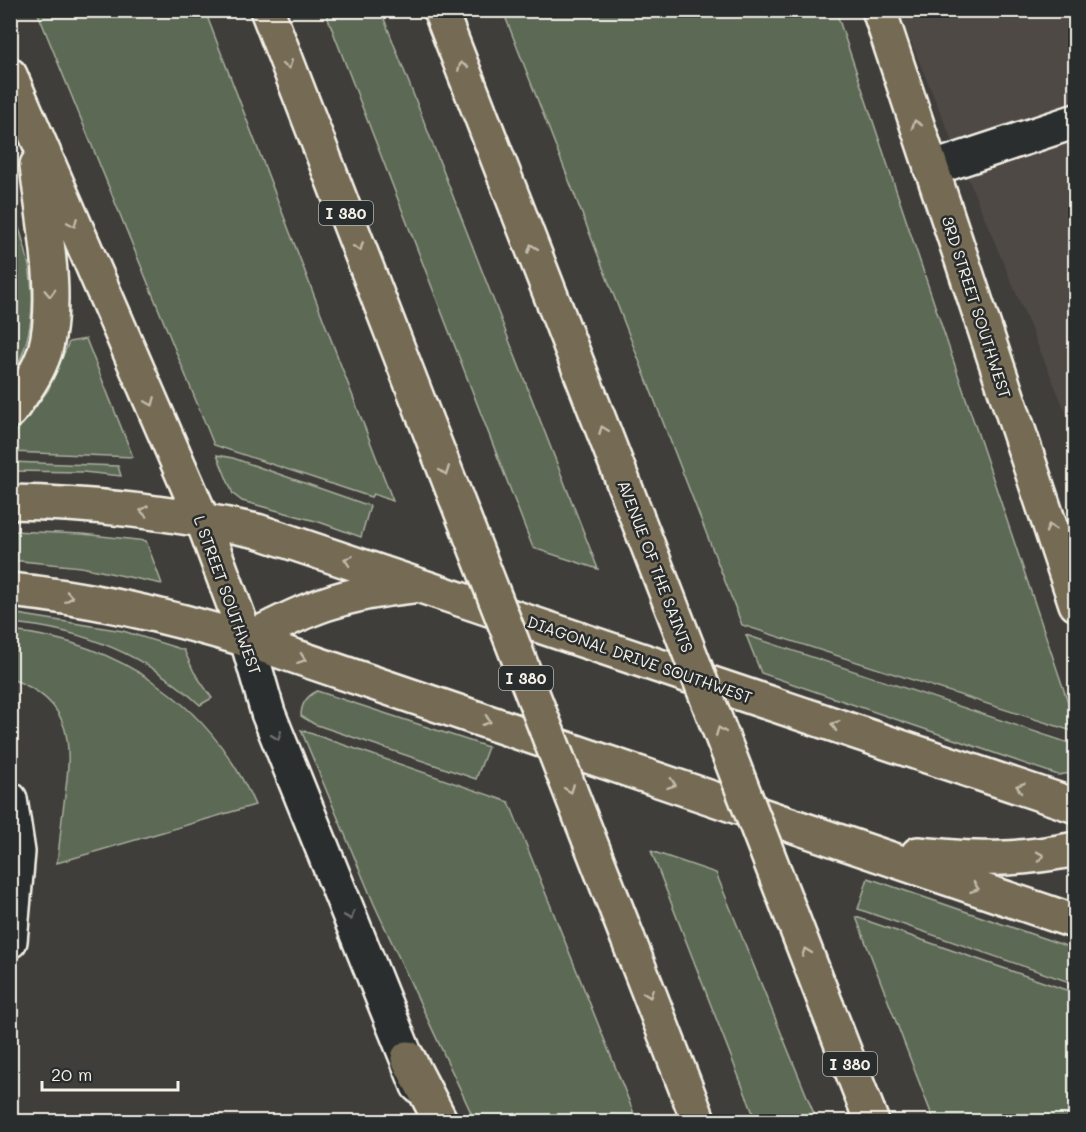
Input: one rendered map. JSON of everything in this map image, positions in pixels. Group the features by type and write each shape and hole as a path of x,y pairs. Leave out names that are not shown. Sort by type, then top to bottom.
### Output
{"main road":[{"name":"I 380","path":"267,10 699,1122"},
{"name":"AVENUE OF THE SAINTS","path":"440,10 872,1122"},
{"name":"3RD STREET SOUTHWEST","path":"879,10 1074,594"},
{"name":"L STREET SOUTHWEST","path":"10,75 202,519 247,640"},
{"path":"10,411 35,375 45,351 49,326 50,294 33,131"},
{"name":"DIAGONAL DRIVE SOUTHWEST","path":"10,502 112,507 202,519 257,531 1076,806"},
{"path":"247,640 298,612 331,600 369,590 423,585"},
{"path":"10,590 123,606 180,619 1076,922"},
{"path":"856,847 992,860 1012,860 1076,849"},
{"path":"408,1058 441,1122"}],"street":[{"path":"932,169 1076,121"},
{"name":"L STREET SOUTHWEST","path":"247,640 268,713 408,1058 431,1122"},
{"path":"10,799 18,852 11,933"}],"shaded area":[{"path":"898,11 1075,11 1075,434"}],"green space":[{"path":"37,11 205,11 393,501 373,494 371,497 214,445"},
{"path":"325,11 381,11 598,569 533,548"},
{"path":"503,11 836,11 1075,723 1075,732 742,625"},
{"path":"11,206 30,271 32,314 21,357 11,378 11,331 17,296 17,274 11,237"},
{"path":"86,339 133,457 11,452 11,439 48,390 69,342"},
{"path":"217,455 233,458 370,506 361,537 319,522 242,501 233,494"},
{"path":"11,462 118,466 121,476 83,472 11,471"},
{"path":"11,531 83,534 146,541 162,584 81,567 11,560"},
{"path":"11,613 123,631 184,650 194,672 212,698 200,705 158,672 135,659 88,638 38,626 11,623"},
{"path":"11,631 51,637 88,649 124,664 157,684 187,708 213,737 236,769 255,805 57,863 67,782 68,745 58,713 47,700 32,688 11,679"},
{"path":"746,635 1075,745 1075,769 1071,773 1058,775 761,673"},
{"path":"317,691 488,747 476,779 314,724 301,716 301,712 305,701"},
{"path":"301,730 509,802 637,1121 475,1121 374,904"},
{"path":"651,851 716,873 817,1121 756,1121"},
{"path":"868,878 1075,949 1075,984 858,909"},
{"path":"856,917 1075,993 1075,1121 934,1121"}]}
